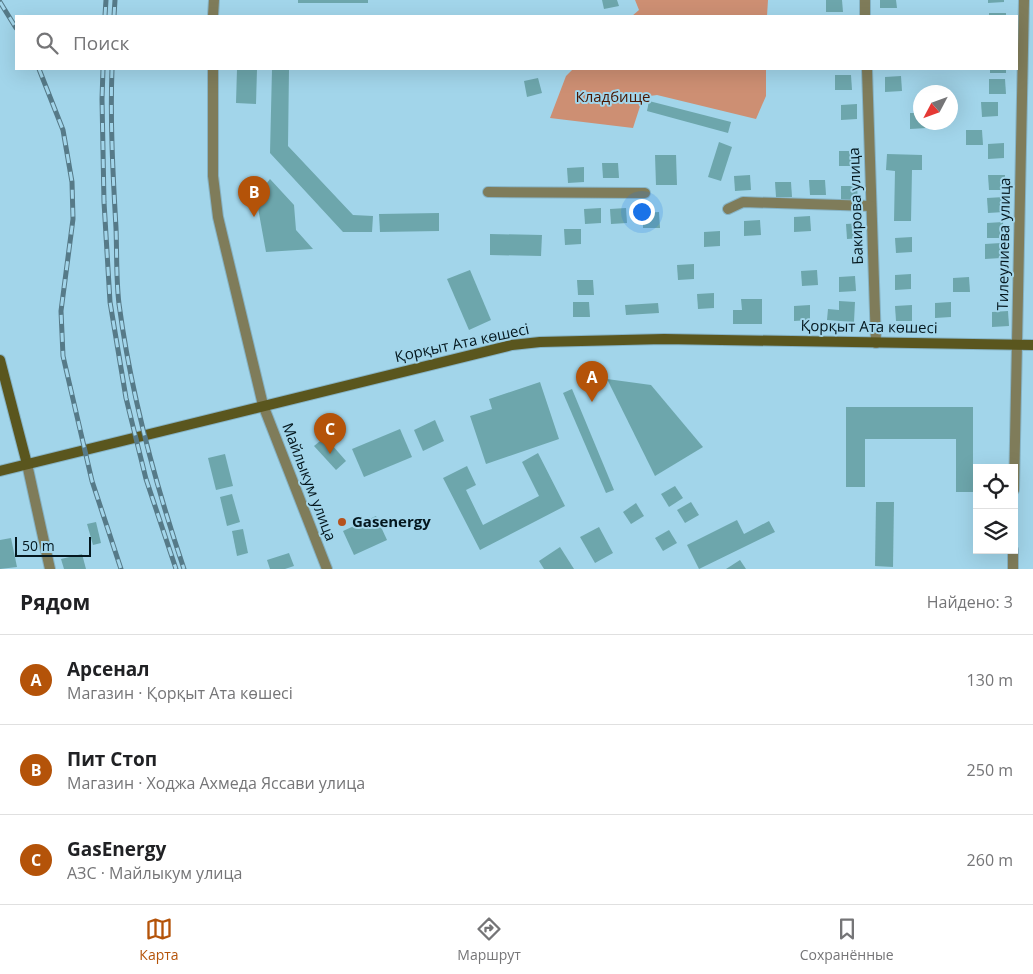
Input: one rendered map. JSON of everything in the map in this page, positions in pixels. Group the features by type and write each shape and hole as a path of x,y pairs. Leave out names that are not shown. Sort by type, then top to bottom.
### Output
{"main road":[{"name":"Қорқыт Ата көшесі","path":"0,471 512,345 540,342 664,339 1033,345"},
{"path":"0,360 27,464"}],"street":[{"path":"213,15 214,0"},
{"path":"864,0 865,15"},
{"name":"Тилеулиева улица","path":"1015,464 1024,0"},
{"name":"Майлыкум улица","path":"213,70 213,176 218,217 263,405 327,569"},
{"name":"Бакирова улица","path":"867,70 876,343"},
{"path":"488,192 645,193"},
{"path":"728,210 744,202 872,206"},
{"path":"27,464 50,569"},
{"path":"1013,554 1013,569"}],"green space":[{"path":"635,0 768,0 767,15 633,15 639,10"},
{"name":"Кладбище","path":"572,70 766,70 766,96 756,119 657,95 643,97 633,128 550,118 566,76"}],"building":[{"path":"298,0 368,0 368,3 298,3"},
{"path":"602,0 617,0 619,6 604,9"},
{"path":"826,0 842,0 843,12 826,12"},
{"path":"880,0 896,0 897,8 880,8"},
{"path":"988,0 1004,0 1004,2 988,3"},
{"path":"989,13 1006,13 1006,15 989,15"},
{"path":"237,70 257,70 256,104 236,103"},
{"path":"272,70 289,70 288,146 353,215 373,216 372,232 343,232 270,153"},
{"path":"990,70 1006,70 1006,73 990,73"},
{"path":"835,75 851,75 852,90 835,90"},
{"path":"901,76 902,91 885,92 885,77"},
{"path":"538,78 542,93 527,97 524,81"},
{"path":"989,79 1005,79 1006,94 989,94"},
{"path":"649,101 731,122 728,133 647,111"},
{"path":"981,102 998,102 998,116 982,117"},
{"path":"857,104 857,119 841,120 841,105"},
{"path":"910,113 913,113 913,129 910,129"},
{"path":"966,130 982,130 983,145 966,145"},
{"path":"719,142 732,147 721,181 708,177"},
{"path":"1004,143 1004,158 988,159 988,144"},
{"path":"839,151 855,151 856,166 839,166"},
{"path":"887,154 922,155 922,170 912,170 911,221 894,221 895,171 886,170"},
{"path":"655,155 676,155 677,185 656,185"},
{"path":"602,163 618,163 619,178 603,178"},
{"path":"584,167 584,182 568,183 567,168"},
{"path":"750,175 751,190 735,191 734,176"},
{"path":"988,175 1005,175 1005,190 989,190"},
{"path":"270,179 294,205 296,230 313,249 266,252 256,197"},
{"path":"809,180 825,180 826,195 810,195"},
{"path":"775,182 791,182 792,197 776,197"},
{"path":"841,186 857,186 858,201 841,201"},
{"path":"1004,197 1004,212 988,213 987,198"},
{"path":"601,208 601,223 585,224 584,209"},
{"path":"626,208 627,223 611,224 610,209"},
{"path":"659,212 660,228 643,228 643,213"},
{"path":"439,213 439,231 380,232 379,214"},
{"path":"810,216 811,231 794,232 794,217"},
{"path":"760,220 761,235 744,236 744,221"},
{"path":"1003,222 1004,238 987,238 987,223"},
{"path":"862,223 863,238 847,239 846,224"},
{"path":"564,229 581,229 581,244 565,245"},
{"path":"720,231 720,246 704,247 704,232"},
{"path":"490,234 542,235 541,256 490,255"},
{"path":"912,237 912,252 896,253 895,238"},
{"path":"1001,243 1001,258 985,259 985,244"},
{"path":"694,264 694,279 678,280 677,265"},
{"path":"470,270 491,320 469,330 447,279"},
{"path":"817,270 818,285 802,286 801,271"},
{"path":"911,274 911,289 895,290 895,275"},
{"path":"855,276 856,291 839,292 839,277"},
{"path":"969,277 970,292 953,292 953,278"},
{"path":"577,280 593,280 594,295 578,295"},
{"path":"714,293 714,308 698,309 697,294"},
{"path":"741,299 762,299 762,324 733,324 733,310 742,310"},
{"path":"839,301 855,302 854,322 827,320 828,309 839,310"},
{"path":"573,302 589,302 590,317 573,317"},
{"path":"951,302 951,317 935,318 935,303"},
{"path":"658,303 659,313 626,315 625,305"},
{"path":"810,305 810,320 794,321 794,306"},
{"path":"912,305 912,321 896,321 895,306"},
{"path":"1008,311 1009,326 992,327 992,312"},
{"path":"607,379 651,385 703,447 655,476"},
{"path":"540,382 559,439 486,464 470,416 492,409 489,399"},
{"path":"572,389 614,490 606,493 563,393"},
{"path":"846,407 973,407 973,492 956,492 956,439 865,439 865,487 846,487"},
{"path":"435,420 444,441 423,451 414,430"},
{"path":"400,429 412,457 364,477 352,449"},
{"path":"325,437 346,461 336,470 314,446"},
{"path":"538,453 565,506 480,550 443,478 467,466 476,485 466,490 483,525 539,496 522,462"},
{"path":"225,454 233,486 216,490 208,458"},
{"path":"675,486 683,498 669,507 661,494"},
{"path":"232,494 240,522 227,526 220,497"},
{"path":"691,502 699,515 685,523 677,510"},
{"path":"876,502 894,502 893,567 875,566"},
{"path":"636,503 644,516 631,524 623,512"},
{"path":"376,516 387,540 354,555 343,531"},
{"path":"737,520 744,534 769,521 775,532 699,569 687,545"},
{"path":"96,522 101,543 93,545 87,524"},
{"path":"599,527 613,553 595,563 580,537"},
{"path":"243,529 248,553 237,556 232,531"},
{"path":"669,530 677,543 663,551 655,538"},
{"path":"11,538 17,567 0,569 0,540"},
{"path":"560,547 574,569 544,569 539,561"},
{"path":"289,553 294,566 285,569 270,569 267,560"},
{"path":"82,554 86,569 64,569 61,559"},
{"path":"740,560 746,569 726,569"}],"railway":[{"path":"105,15 106,0"},
{"path":"114,15 115,0"},
{"path":"0,2 15,26"},
{"path":"39,70 63,130 72,182 73,219 61,311 63,356 92,481 121,569"},
{"path":"103,70 104,202 110,302 126,398 146,479 176,569"},
{"path":"112,70 112,148 119,304 130,371 145,438 163,504 184,569"}],"place":[{"name":"Пит Стоп","path":"254,217"},
{"name":"Арсенал","path":"592,402"},
{"name":"GasEnergy","path":"330,454"},
{"name":"Gasenergy","path":"342,522"}]}
